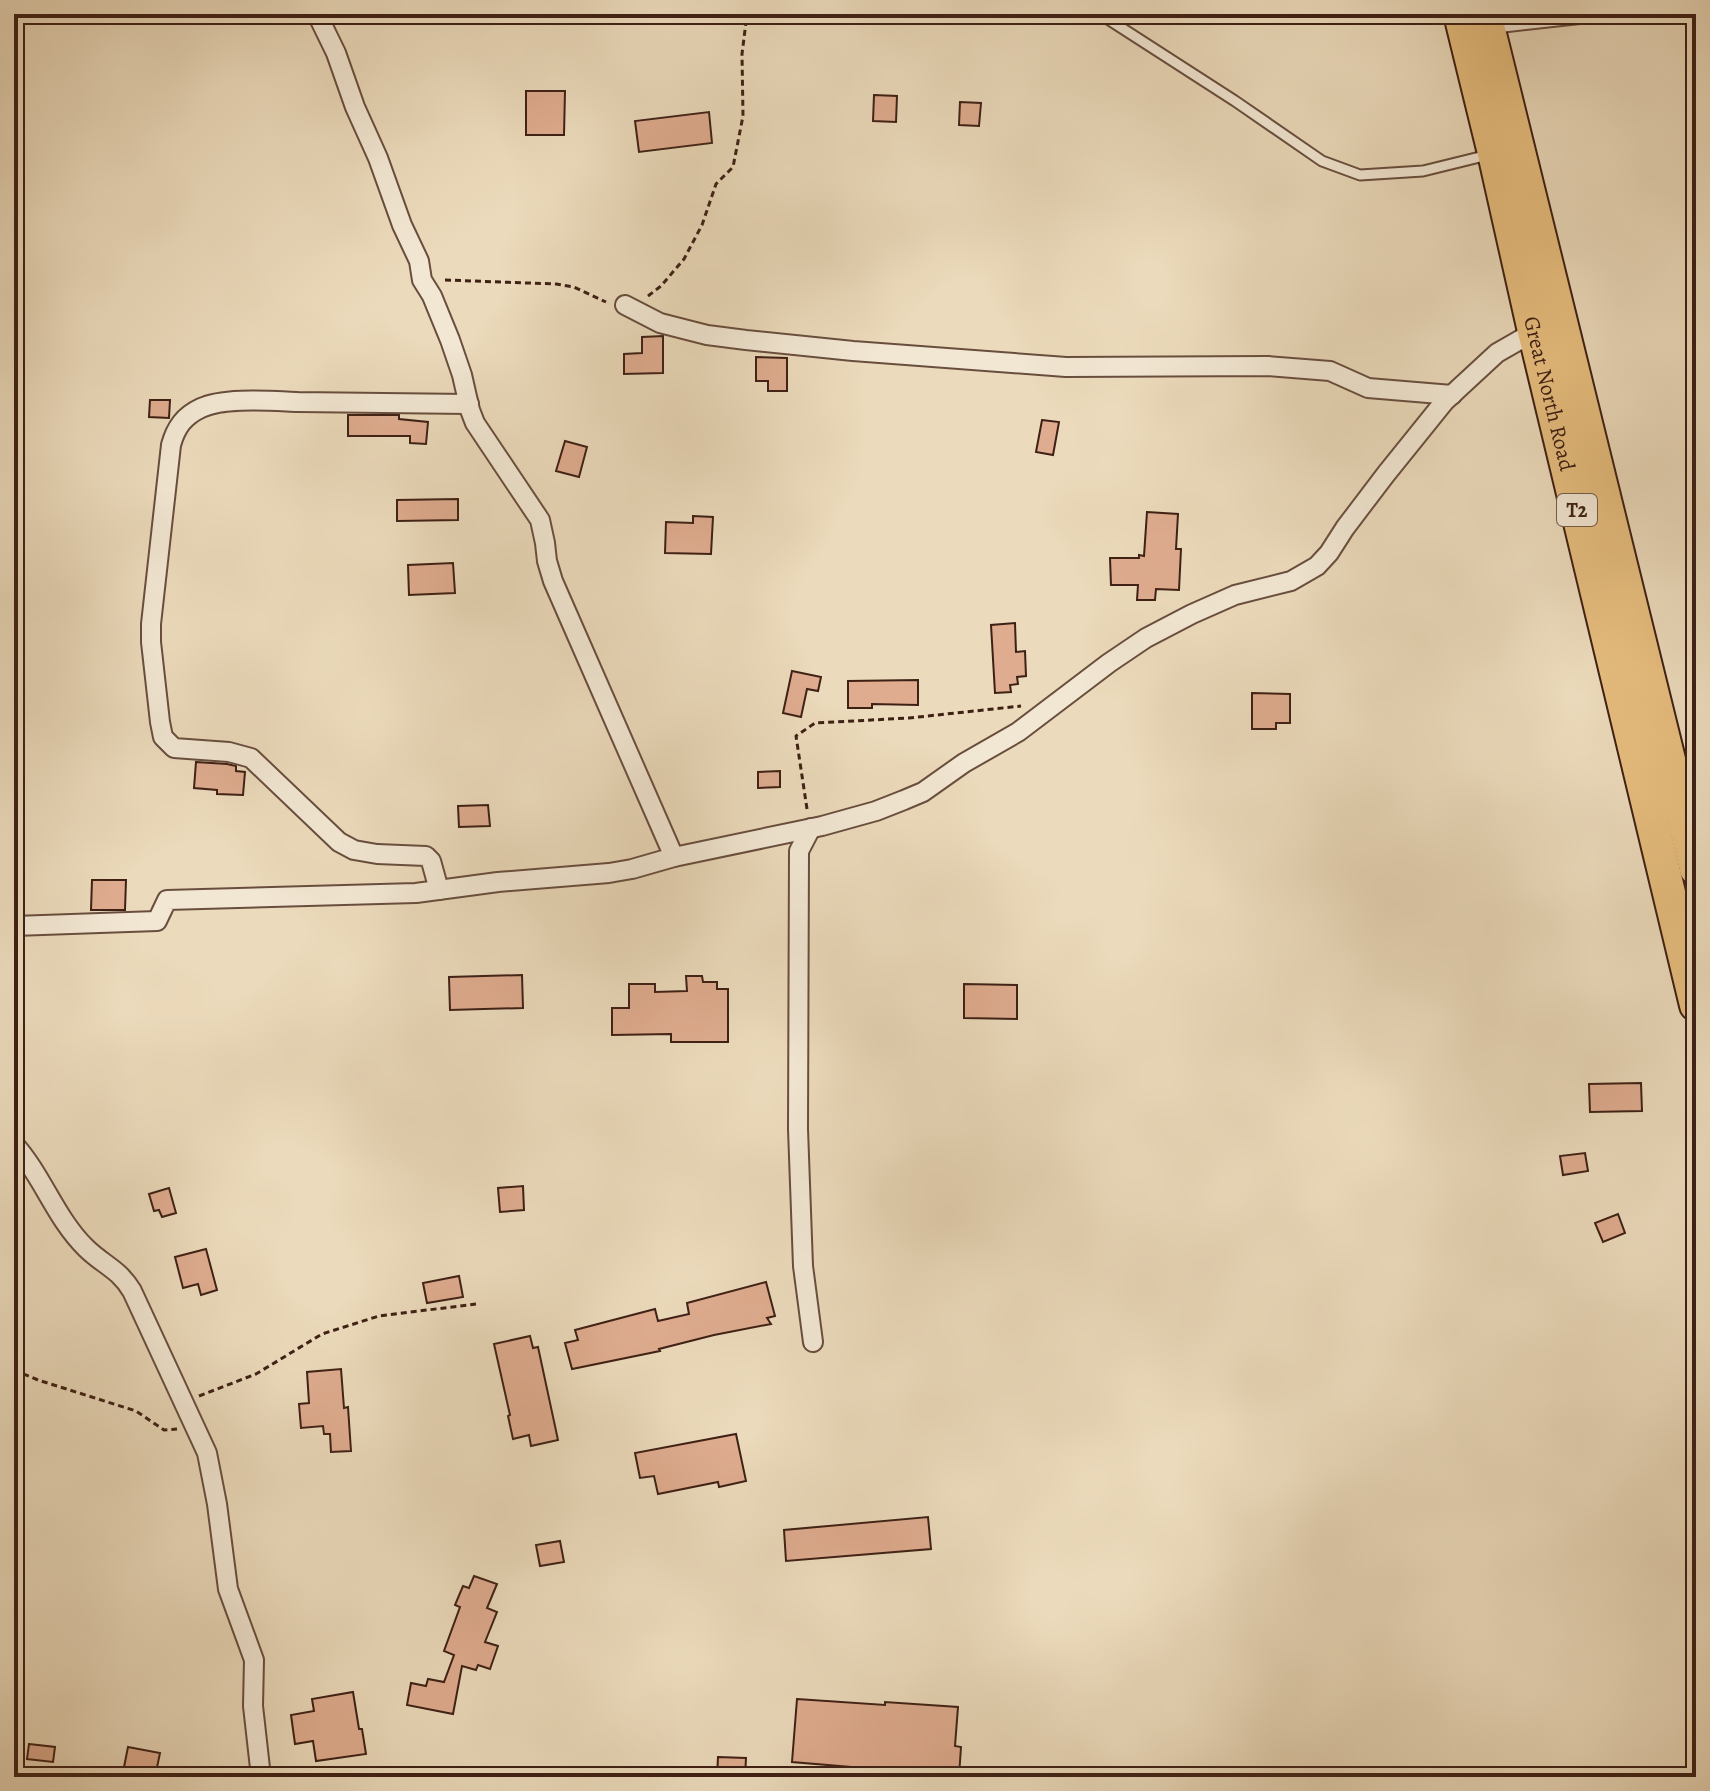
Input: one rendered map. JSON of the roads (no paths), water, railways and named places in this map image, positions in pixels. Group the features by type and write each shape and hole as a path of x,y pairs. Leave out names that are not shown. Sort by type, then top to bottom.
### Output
{"highway":[{"name":"Great North Road","path":"1474,20 1494,153 1547,325 1696,869"},
{"name":"Great North Road","path":"1474,20 1547,325 1696,1005"}],"street":[{"path":"317,14 336,53 402,225 419,261 422,280 450,340 475,423 540,520 553,581 674,857"},
{"path":"1474,20 1579,14"},
{"path":"625,305 660,323 707,335 746,340 1066,367 1268,366 1330,371 1368,388 1452,395"},
{"path":"14,926 157,921 167,900 389,894 632,869 876,811 923,792 964,763 1018,732 1146,638 1235,595 1291,581 1317,566 1444,402 1497,353 1547,325"},
{"path":"439,890 431,861 426,856 364,853 339,842 251,758 229,752 174,748 163,737 160,722 151,624 171,445 176,429 186,417 202,407 222,403 469,404"},
{"path":"811,828 799,851 798,1129 803,1266 813,1342"},
{"path":"14,1144 27,1158 86,1249 124,1277 207,1453 228,1589 254,1660 253,1706 261,1777"}],"lane":[{"path":"1100,14 1322,161 1360,175 1423,171 1494,153"}]}
